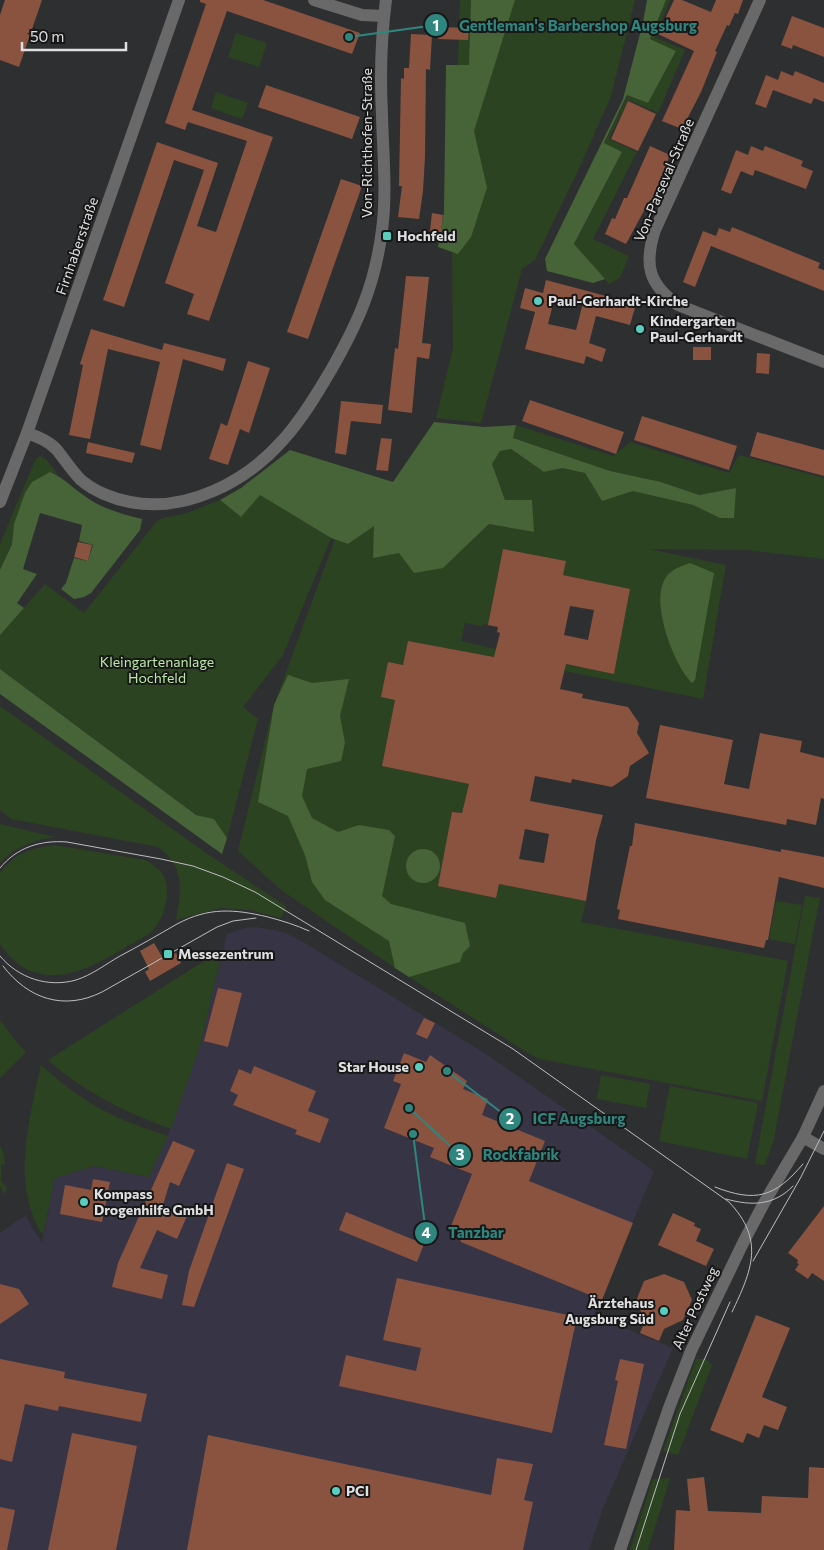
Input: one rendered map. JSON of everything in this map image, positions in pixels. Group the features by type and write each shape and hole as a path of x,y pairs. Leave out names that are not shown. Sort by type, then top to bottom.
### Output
{"street":[{"name":"Firnhaberstraße","path":"0,502 27,433 179,0"},
{"path":"314,0 362,15 384,16"},
{"name":"Von-Richthofen-Straße","path":"27,433 44,440 56,449 73,471 94,489 128,502 148,505 180,502 197,498 213,491 244,473 269,455 283,440 303,415 350,337 367,298 374,273 380,245 384,205 381,84 386,0"},
{"name":"Von-Parseval-Straße","path":"760,0 655,230 649,253 649,265 652,278 658,288 678,305 824,362"},
{"name":"Alter Postweg","path":"620,1550 669,1408 697,1338 764,1203 803,1137 824,1091"},
{"path":"803,1137 824,1150"}],"shaded area":[{"path":"255,927 275,930 305,943 486,1054 654,1171 594,1315 673,1348 603,1508 589,1550 0,1550 0,1233 26,1215 42,1242 55,1178 94,1166 149,1177 169,1132 200,1046 227,934 244,928"}],"green space":[{"path":"460,0 635,0 611,96 535,260 522,269 481,423 436,418 453,348 452,256"},
{"path":"471,0 515,0 474,131 487,188 471,237 458,254 438,247 444,212 446,65 469,65"},
{"path":"647,0 666,0 650,39 676,51 648,103 627,95 604,143 622,152 574,244 605,279 593,283 547,271 545,259 623,99"},
{"path":"666,0 670,0 655,37 685,50 658,113 628,100 609,139 637,152 593,239 629,256 620,278 609,284 574,245 622,152 604,144 628,95 648,103 676,52 650,39"},
{"path":"236,33 267,43 259,67 228,57"},
{"path":"216,92 248,103 242,119 211,108"},
{"path":"434,422 484,427 516,425 513,438 610,471 661,482 699,495 736,488 734,518 720,518 693,505 633,491 602,501 585,473 562,468 544,472 511,449 500,451 492,464 505,500 532,500 534,532 489,524 443,568 414,573 399,553 373,558 374,526 348,544 331,538 260,495 241,517 220,500 241,488 290,450 393,482"},
{"path":"516,425 613,456 630,442 729,473 739,455 824,478 824,559 746,550 648,549 726,565 703,699 555,669 557,663 614,673 630,589 563,575 565,561 503,549 489,625 484,624 482,626 465,623 461,641 496,649 495,657 408,641 403,665 388,662 382,697 395,700 382,766 469,784 462,813 452,812 439,886 495,898 499,884 586,901 581,922 788,961 762,1101 540,1059 531,1055 395,968 281,890 238,851 274,705 335,539 348,544 374,525 399,553 443,568 489,524 534,532 505,500 492,464 500,451 511,449 544,472 562,468 585,473 602,501 633,490 693,505 720,518 736,488 699,495 661,482 610,471 513,438"},
{"path":"40,456 46,459 59,476 50,472 14,524 12,543 0,570 0,544 34,463"},
{"path":"50,472 99,505 142,519 140,530 91,593 74,599 61,589 66,583 74,558 88,561 93,545 79,541 82,525 40,513 23,569 37,574 17,603 24,608 0,635 0,570 12,544 14,524 25,493 32,482"},
{"name":"Kleingartenanlage Hochfeld","path":"260,495 331,538 283,655 243,707 258,719 227,838 214,819 196,815 0,669 0,635 45,584 84,613 157,521 187,513 220,500 241,517"},
{"path":"690,563 714,573 695,680 692,683 678,662 671,647 660,600 662,586 667,576 674,570"},
{"path":"0,669 196,815 214,819 227,838 222,854 0,694"},
{"path":"288,675 312,683 349,679 340,716 345,743 341,761 307,769 302,796 312,818 338,832 359,825 389,830 395,836 382,896 391,904 465,923 470,946 463,953 460,962 409,977 395,968 389,941 325,900 312,882 305,855 288,816 258,802 274,705"},
{"path":"0,706 209,855 287,907 281,918 250,910 220,908 176,920 180,889 177,871 167,855 158,847 11,819 0,810"},
{"path":"0,824 55,837 25,845 0,863"},
{"path":"55,845 145,860 164,876 167,894 162,916 149,934 112,956 92,965 73,972 53,975 35,972 17,962 0,944 0,873 17,856 39,848"},
{"path":"423,849 435,854 440,866 435,878 423,883 411,878 406,866 411,854"},
{"path":"805,896 820,898 773,1143 765,1165 755,1164"},
{"path":"776,901 802,905 795,944 769,939"},
{"path":"223,949 200,1046 171,1129 137,1115 91,1092 48,1060"},
{"path":"0,1020 26,1052 0,1078"},
{"path":"41,1065 70,1089 91,1103 129,1122 168,1136 149,1177 94,1166 55,1178 43,1235 33,1215 27,1195 25,1173 28,1129"},
{"path":"601,1075 650,1084 646,1108 597,1099"},
{"path":"670,1086 758,1103 747,1159 659,1141"},
{"path":"0,1146 5,1164 1,1165 1,1181 7,1188 4,1194 0,1186"},
{"path":"696,1359 706,1359 712,1365 678,1455 663,1451"},
{"path":"670,1478 648,1550 630,1550 653,1479"}],"building":[{"path":"5,0 42,0 19,67 0,60 0,15"},
{"path":"200,0 263,0 360,33 352,54 227,11 192,110 273,137 209,321 187,314 194,294 165,283 204,170 174,160 124,307 103,300 157,142 218,163 197,226 216,232 247,141 188,122 185,130 165,123 206,4 200,2"},
{"path":"674,0 682,0 711,12 716,0 743,0 738,14 735,13 729,26 727,25 715,51 717,52 701,92 682,129 662,121 694,51 658,34"},
{"path":"792,16 824,28 824,57 793,45 792,49 781,45"},
{"path":"439,27 469,28 468,40 438,39"},
{"path":"411,34 432,35 430,70 426,69 425,157 419,219 398,217 402,186 399,186 401,78 404,79 404,68 409,68"},
{"path":"781,71 793,76 795,71 824,83 824,102 814,98 811,104 773,90 766,108 755,104 766,75 778,80"},
{"path":"266,85 360,117 352,139 258,107"},
{"path":"628,101 656,114 638,151 611,139"},
{"path":"650,146 670,155 652,200 650,200 626,244 605,234 612,218 615,219 624,198 627,198"},
{"path":"751,146 763,151 765,146 803,161 801,166 813,171 806,189 755,170 753,176 741,171 731,194 721,190 736,150 748,155"},
{"path":"341,179 362,186 308,339 287,332"},
{"path":"432,213 443,215 441,232 430,231"},
{"path":"732,227 820,263 818,268 824,270 824,291 711,246 695,287 683,282 703,231 716,236 719,228 730,232"},
{"path":"406,276 429,277 422,343 431,344 429,359 417,357 412,413 388,410 395,348 398,349"},
{"path":"546,280 636,304 630,325 596,316 589,343 606,349 602,362 586,356 584,364 525,349 535,312 520,308 525,288 543,293","holes":["555,296 583,303 576,330 548,324"]},
{"path":"91,329 162,350 164,343 226,359 223,371 183,359 161,450 140,445 160,362 108,349 90,439 69,435 83,365 80,364"},
{"path":"693,347 711,347 711,360 693,360"},
{"path":"757,353 770,354 769,374 756,373"},
{"path":"248,361 270,368 249,433 240,429 228,465 209,459 221,423 227,426"},
{"path":"530,400 624,432 616,454 522,421"},
{"path":"341,401 383,405 381,424 351,421 346,455 335,453"},
{"path":"642,416 737,446 729,470 634,440"},
{"path":"757,432 824,450 824,476 750,456"},
{"path":"381,438 392,439 388,471 376,470"},
{"path":"88,442 135,453 132,463 86,453"},
{"path":"78,542 92,545 88,561 74,557"},
{"path":"503,549 566,561 563,575 630,589 614,674 566,664 560,689 583,694 582,698 628,707 639,723 637,733 649,753 630,766 628,776 612,787 572,779 571,783 535,776 530,801 603,815 596,840 586,901 499,884 496,898 438,886 452,812 462,813 469,784 382,766 395,700 381,697 388,662 403,665 408,641 494,657 500,633 497,632 498,627 488,625","holes":["570,606 594,610 588,640 564,635","525,829 549,834 544,863 519,859"]},
{"path":"660,725 733,740 724,784 749,789 760,733 802,741 800,752 824,758 824,799 821,798 816,825 787,819 786,825 646,798"},
{"path":"635,823 781,852 781,849 824,857 824,888 779,877 768,940 766,940 764,948 618,919 620,910 617,909 630,846 632,846"},
{"path":"154,943 164,960 176,953 181,963 150,981 145,972 149,969 140,951"},
{"path":"218,988 242,993 228,1047 204,1041"},
{"path":"424,1018 435,1023 427,1039 416,1034"},
{"path":"404,1053 426,1062 430,1055 467,1081 463,1089 488,1099 482,1115 545,1141 529,1181 633,1223 602,1300 461,1242 456,1228 451,1226 472,1174 430,1157 434,1148 384,1128 401,1084 393,1081"},
{"path":"254,1066 316,1091 308,1111 329,1119 320,1143 295,1134 297,1130 233,1105 238,1095 230,1091 239,1069 251,1074"},
{"path":"173,1141 195,1150 179,1186 170,1182 163,1205 187,1216 177,1239 157,1230 140,1268 168,1275 162,1299 112,1287 118,1263"},
{"path":"227,1163 244,1169 194,1307 182,1305 189,1271"},
{"path":"93,1179 110,1182 102,1222 60,1214 65,1185 91,1190"},
{"path":"824,1206 824,1281 812,1273 808,1279 795,1270 799,1264 797,1263 798,1260 788,1253"},
{"path":"346,1212 424,1244 417,1262 339,1230"},
{"path":"673,1213 695,1223 694,1226 701,1229 696,1241 714,1249 706,1266 658,1245"},
{"name":"Ärztehaus Augsburg Süd","path":"664,1274 684,1282 692,1300 683,1320 664,1329 659,1341 640,1333 645,1321 636,1301 644,1281"},
{"path":"397,1278 577,1317 552,1433 339,1386 346,1355 416,1371 421,1348 383,1340"},
{"path":"0,1284 19,1289 29,1304 0,1324"},
{"path":"756,1315 790,1328 762,1397 787,1407 778,1430 764,1425 759,1438 747,1433 743,1443 710,1430"},
{"path":"0,1359 65,1372 64,1378 147,1394 141,1422 59,1406 58,1411 25,1404 12,1462 0,1459"},
{"path":"620,1359 644,1364 626,1449 604,1445 618,1381 615,1380"},
{"path":"72,1433 137,1446 116,1550 48,1550"},
{"name":"PCI","path":"208,1435 491,1495 497,1458 533,1464 524,1500 533,1502 523,1550 187,1550"},
{"path":"809,1467 824,1468 824,1550 674,1550 676,1510 690,1511 687,1479 704,1477 708,1511 761,1513 762,1496 808,1498"},
{"path":"0,1507 15,1510 7,1550 0,1550"}],"tram line":[{"path":"0,868 14,855 30,846 48,842 67,842 193,866 255,892 513,1049 729,1202 747,1229 751,1242 752,1256 745,1282 732,1312"},
{"path":"0,956 7,964 25,975 44,982 55,983 76,980 88,975 177,924 189,918 211,912 233,911 256,914 309,931"},
{"path":"3,966 24,987 35,994 48,999 74,1001 102,992 217,927 233,921 256,918"},
{"path":"753,1261 801,1177 824,1131"},
{"path":"715,1187 742,1195 764,1194 783,1184 803,1164"},
{"path":"726,1199 744,1203 762,1203 786,1193 793,1186"},
{"path":"636,1550 680,1414 730,1302"}],"place":[{"name":"Gentleman's Barbershop Augsburg","path":"349,37"},
{"name":"Hochfeld","path":"387,236"},
{"name":"Paul-Gerhardt-Kirche","path":"538,301"},
{"name":"Kindergarten Paul-Gerhardt","path":"640,329"},
{"name":"Messezentrum","path":"168,954"},
{"name":"Star House","path":"419,1067"},
{"name":"ICF Augsburg","path":"447,1071"},
{"name":"Rockfabrik","path":"409,1108"},
{"name":"Tanzbar","path":"413,1134"},
{"name":"Kompass Drogenhilfe GmbH","path":"84,1202"},
{"name":"Ärztehaus Augsburg Süd","path":"664,1311"},
{"name":"PCI","path":"336,1491"}]}
